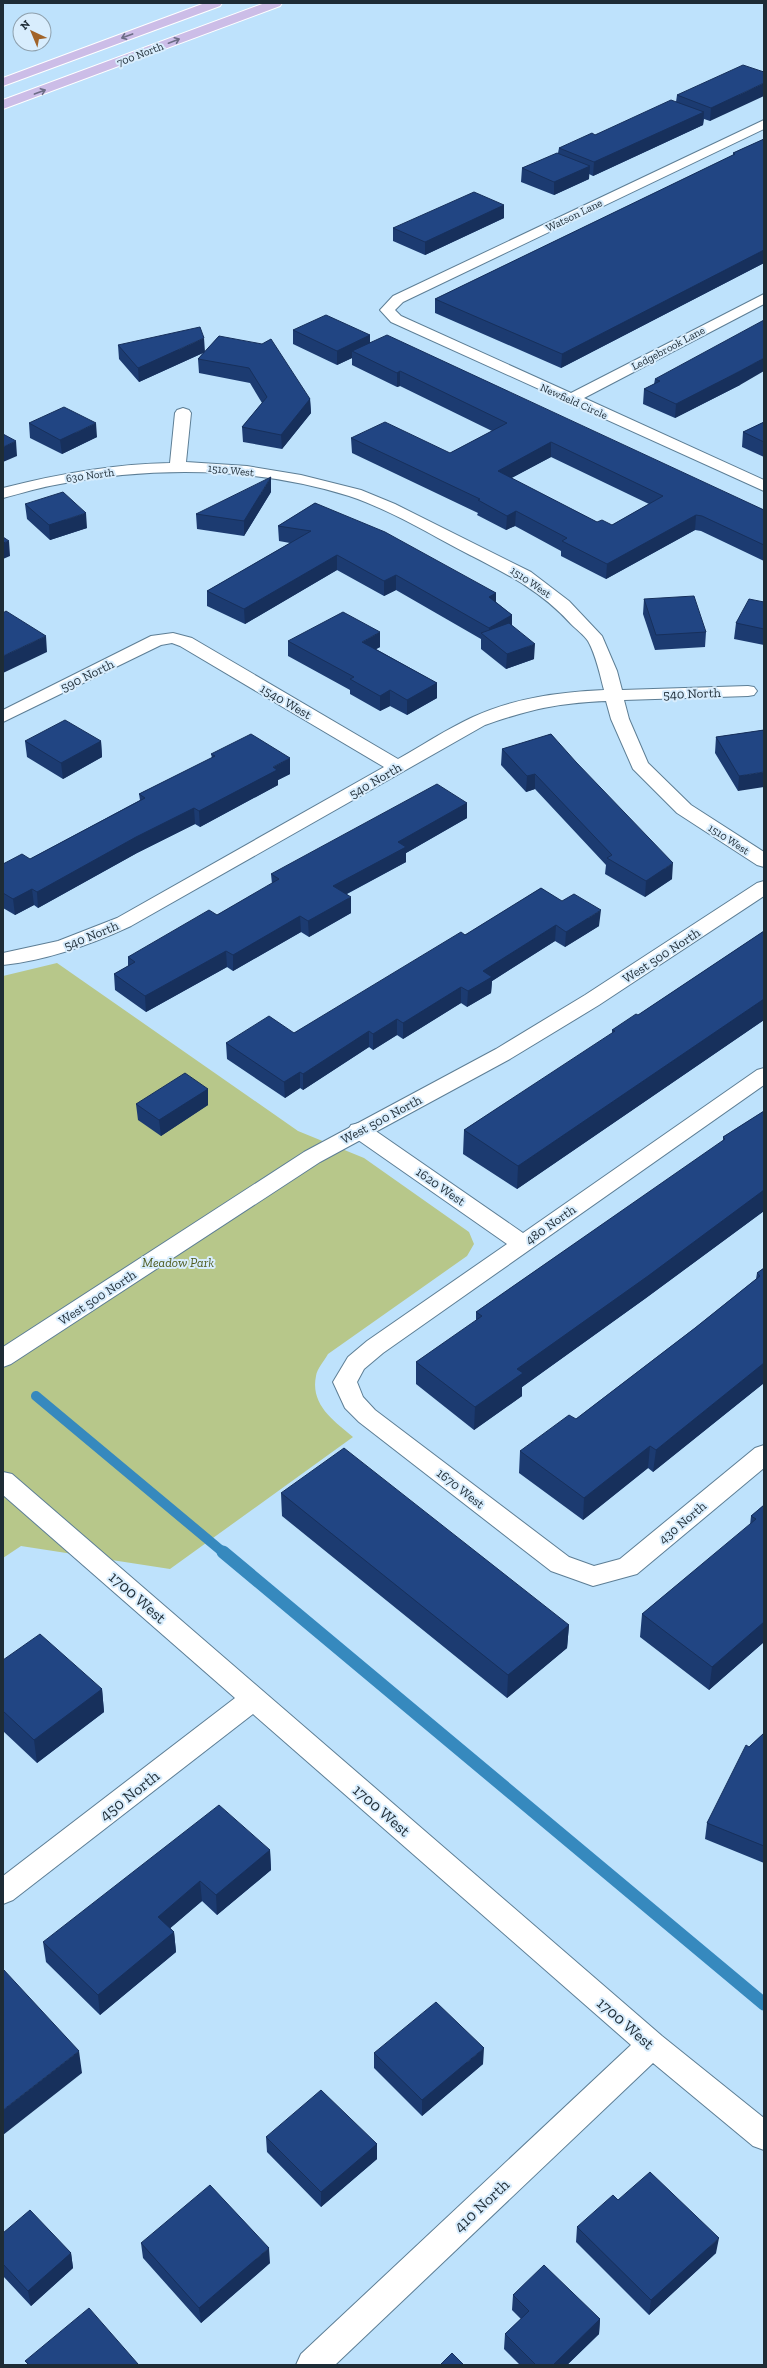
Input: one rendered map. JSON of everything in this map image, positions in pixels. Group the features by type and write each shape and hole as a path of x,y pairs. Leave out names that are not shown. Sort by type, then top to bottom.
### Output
{"main road":[{"name":"700 North","path":"3,82 216,3"},
{"name":"700 North","path":"3,105 276,3"}],"street":[{"name":"Watson Lane","path":"387,310 398,299 764,124"},
{"name":"Ledgebrook Lane","path":"571,399 764,298"},
{"name":"Newfield Circle","path":"387,310 396,319 764,486"},
{"path":"178,467 183,413"},
{"name":"630 North","path":"3,493 58,479 98,473 178,467"},
{"name":"1510 West","path":"178,467 247,471 301,480 355,493 390,507 489,556 525,576 564,605 596,640 608,671 620,720 640,765 684,809 764,861"},
{"name":"590 North","path":"3,717 157,640 173,638"},
{"name":"1540 West","path":"173,638 186,642 398,767"},
{"name":"540 North","path":"3,959 27,957 79,942 124,922 479,721 524,705 566,697 748,691"},
{"name":"West 500 North","path":"3,1358 312,1157 359,1130 510,1050 592,1000 764,888"},
{"name":"480 North","path":"345,1382 356,1363 375,1347 764,1074"},
{"name":"1620 West","path":"359,1130 522,1243"},
{"name":"1670 West","path":"345,1382 353,1402 367,1416 560,1564 593,1576"},
{"name":"430 North","path":"593,1576 628,1568 764,1454"},
{"name":"1700 West","path":"3,1480 652,2045 764,2136"},
{"name":"450 North","path":"3,1892 254,1698"},
{"name":"410 North","path":"312,2365 652,2045"}],"green space":[{"name":"Meadow Park","path":"57,963 298,1131 364,1158 469,1232 474,1244 467,1256 328,1354 321,1365 316,1376 315,1386 320,1404 338,1425 353,1437 170,1569 21,1546 3,1558 3,976"}],"building":[{"path":"743,65 764,72 764,83 711,108 677,95"},
{"path":"671,100 704,112 594,162 559,148 592,133 595,135"},
{"path":"764,139 764,250 562,354 435,299 735,154 733,153"},
{"path":"557,153 590,166 554,182 522,168"},
{"path":"474,192 504,205 425,242 393,228"},
{"path":"326,315 370,335 337,351 293,330"},
{"path":"764,320 764,358 676,404 644,389 660,381 655,379"},
{"path":"200,327 204,338 138,368 118,345"},
{"path":"387,335 764,510 764,545 702,516 696,515 607,564 562,541 567,538 516,511 507,516 478,500 480,499 351,438 385,422 450,453 507,423 400,371 397,373 352,351","holes":["551,442 663,496 612,525 602,520 597,522 498,471"]},
{"path":"219,336 262,344 271,339 310,399 281,435 242,427 267,397 249,368 198,359"},
{"path":"64,407 96,423 60,440 29,423"},
{"path":"764,422 764,442 743,432"},
{"path":"3,434 16,441 3,447"},
{"path":"271,477 244,521 196,514"},
{"path":"63,492 86,513 49,525 25,504"},
{"path":"315,503 385,532 496,593 489,597 512,615 489,628 396,575 384,581 337,555 244,609 207,591 311,531 278,526"},
{"path":"3,537 9,541 3,543"},
{"path":"694,596 706,632 656,635 644,599"},
{"path":"749,599 764,602 764,629 736,623"},
{"path":"6,611 46,636 3,656 3,613"},
{"path":"343,612 380,632 362,642 437,683 407,700 390,690 380,696 350,679 354,677 288,641"},
{"path":"509,623 535,644 507,654 481,633"},
{"path":"65,720 101,741 61,763 25,741"},
{"path":"764,730 764,772 739,776 716,737"},
{"path":"251,734 290,758 273,767 277,770 199,811 194,808 136,837 37,892 32,889 13,899 3,893 3,864 22,854 30,859 145,798 139,794 215,756 211,754"},
{"path":"551,734 673,863 646,881 607,858 612,855 535,774 527,776 502,749"},
{"path":"437,784 467,803 398,842 406,847 333,886 351,897 308,921 300,916 233,955 226,951 145,996 114,974 135,962 128,957 209,910 217,915 279,879 271,874"},
{"path":"541,888 562,901 574,894 601,910 566,932 556,925 483,971 492,977 468,991 461,987 403,1023 397,1019 373,1034 369,1031 303,1074 300,1072 284,1082 226,1043 269,1016 294,1033 461,932 465,935"},
{"path":"764,931 764,999 518,1166 464,1130 615,1031 612,1030 636,1014 638,1015"},
{"path":"185,1073 208,1089 159,1120 136,1104"},
{"path":"764,1111 764,1190 648,1276 517,1369 523,1373 475,1407 416,1362 482,1316 476,1312 725,1139 723,1137"},
{"path":"764,1268 764,1363 656,1450 650,1446 584,1498 520,1451 569,1415 576,1419 760,1276 757,1273"},
{"path":"344,1448 569,1625 508,1675 281,1493"},
{"path":"764,1505 764,1622 712,1667 642,1614 756,1519 751,1516"},
{"path":"40,1634 102,1689 34,1740 3,1711 3,1660"},
{"path":"764,1733 764,1846 707,1823 746,1745 749,1747"},
{"path":"219,1805 270,1850 216,1895 200,1881 158,1917 174,1932 98,1995 43,1942"},
{"path":"3,1969 79,2051 3,2110"},
{"path":"436,2002 484,2048 422,2100 374,2053"},
{"path":"321,2090 377,2144 321,2192 266,2137"},
{"path":"650,2172 719,2238 651,2300 577,2227 613,2195 618,2200"},
{"path":"210,2185 269,2248 199,2308 141,2243"},
{"path":"30,2210 71,2253 28,2291 3,2264 3,2233"},
{"path":"544,2265 600,2319 553,2365 536,2365 505,2334 529,2311 513,2295"},
{"path":"89,2308 138,2364 137,2365 29,2365 25,2361"},
{"path":"452,2353 464,2365 440,2365"}],"waterway":[{"path":"36,1396 224,1553"},
{"path":"223,1552 764,2004"}]}
